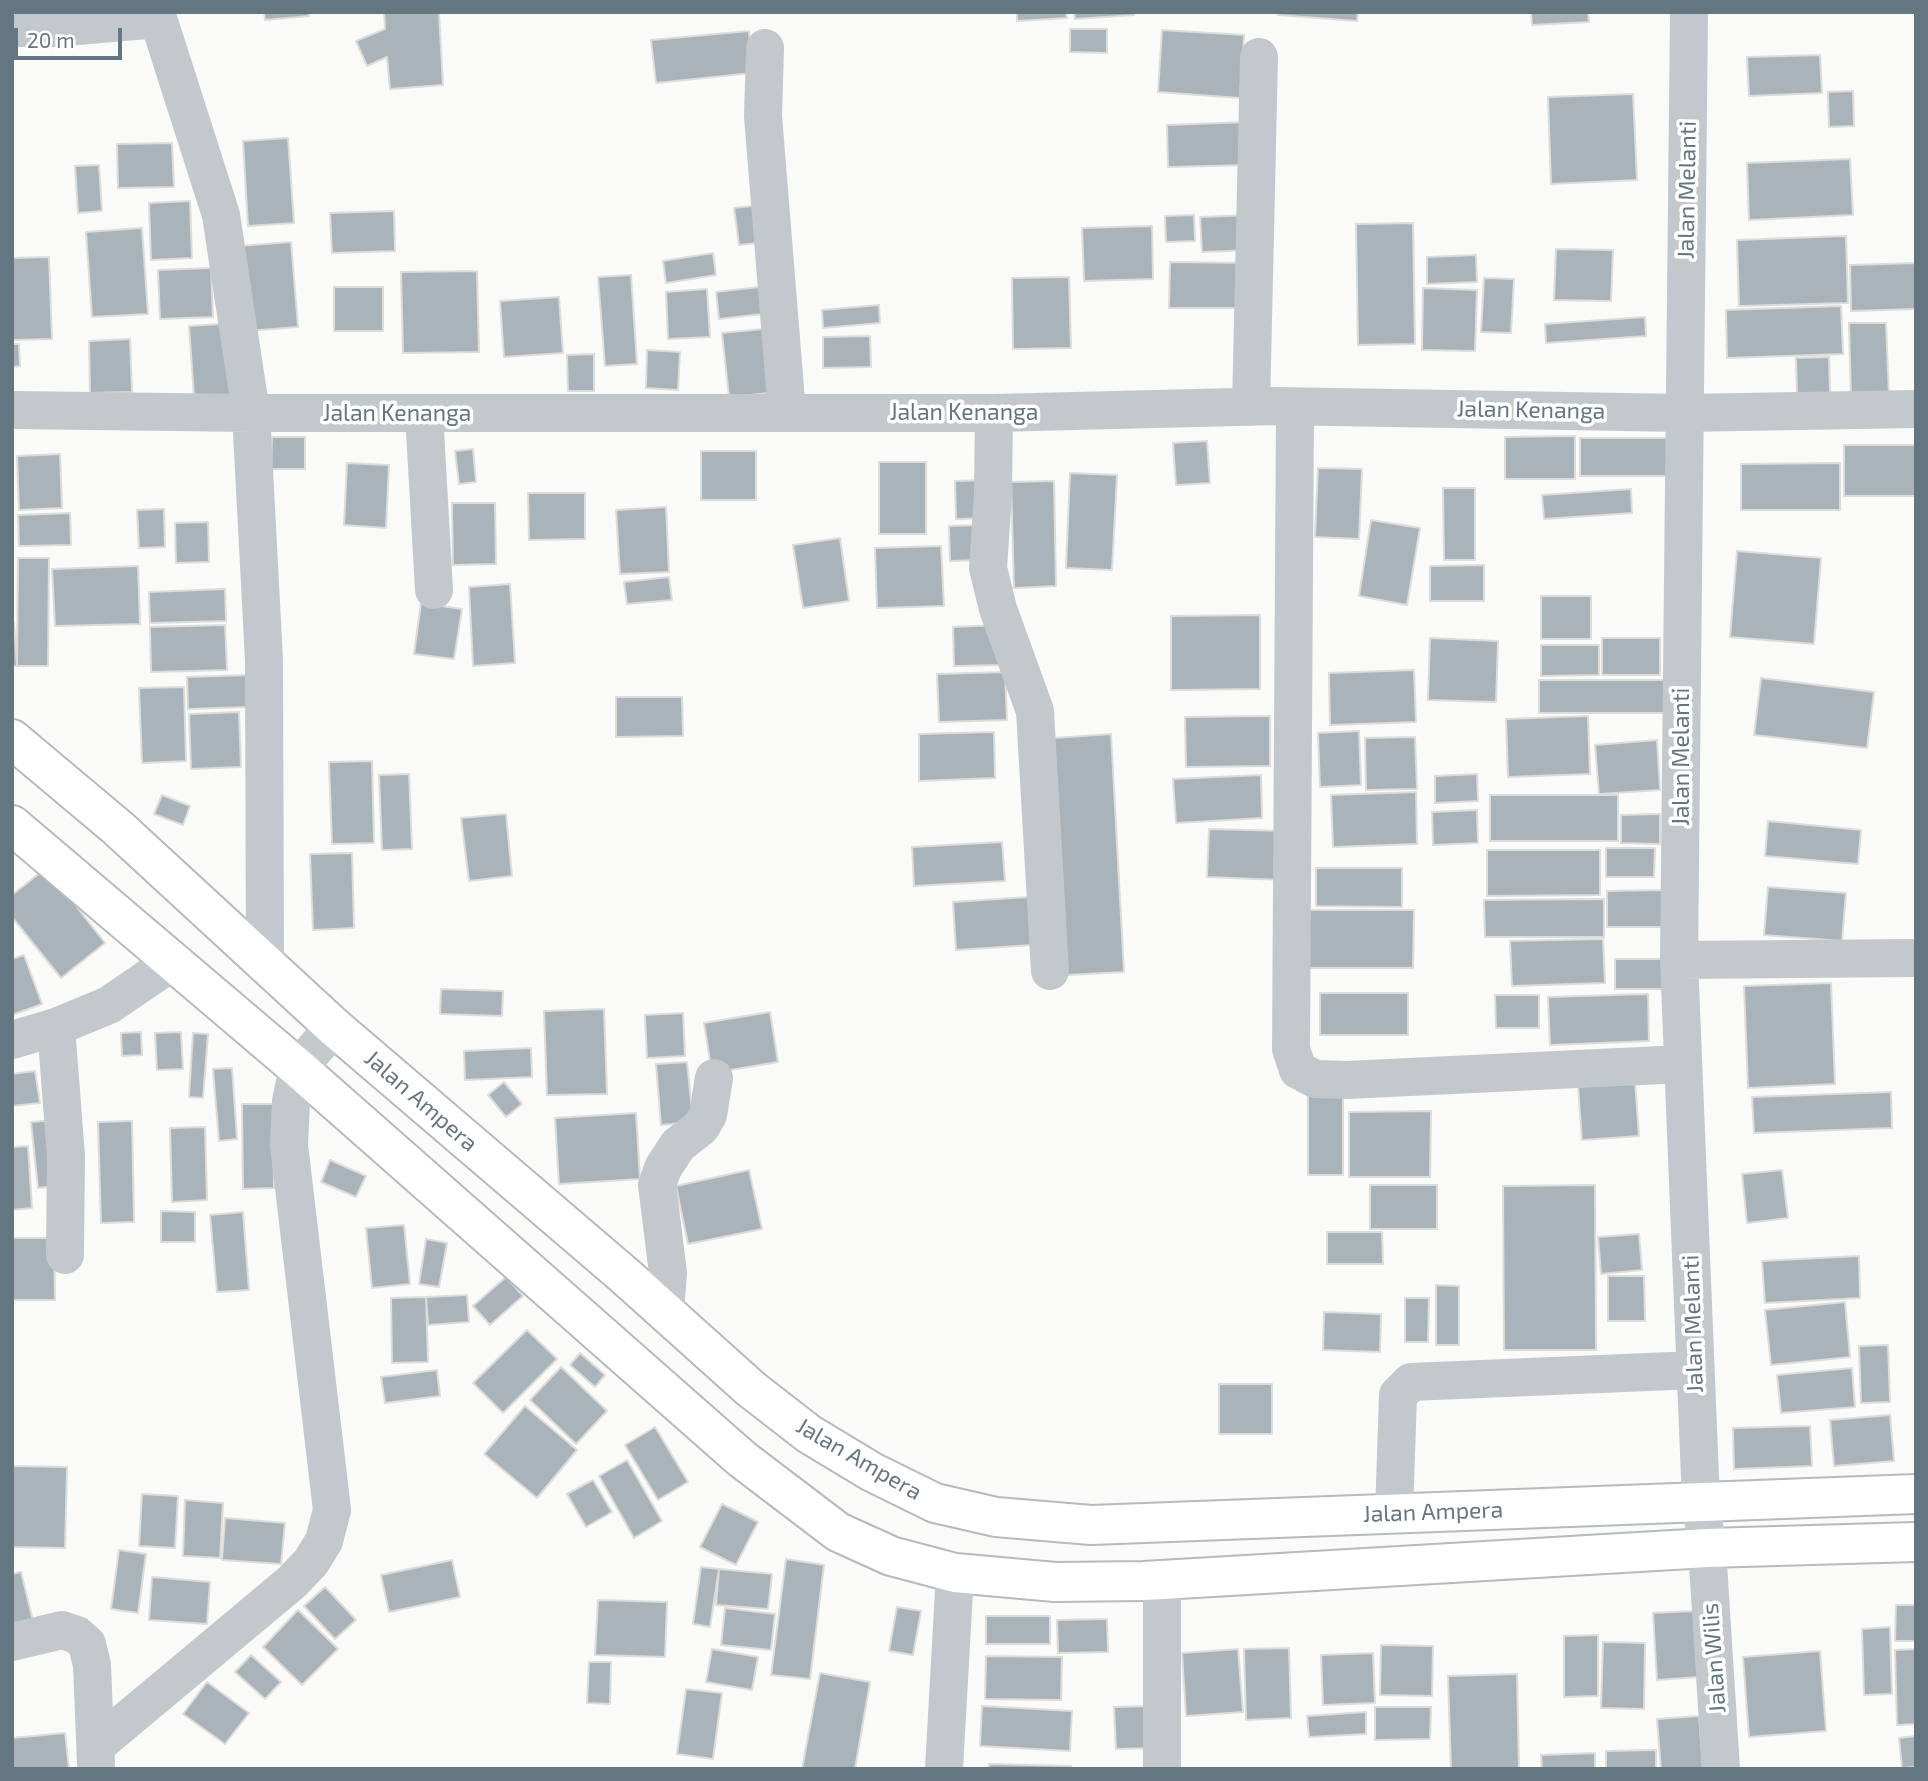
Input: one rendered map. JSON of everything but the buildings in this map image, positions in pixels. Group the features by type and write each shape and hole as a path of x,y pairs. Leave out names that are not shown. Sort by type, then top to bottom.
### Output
{"main road":[{"name":"Jalan Ampera","path":"12,738 118,828 334,1027 751,1389 809,1434 872,1472 935,1503 996,1517 1091,1525 1916,1494"},
{"path":"12,825 298,1068 741,1459 838,1532 891,1556 956,1573 1055,1581 1162,1580 1707,1548 1916,1542"}],"street":[{"name":"Jalan Melanti","path":"1689,12 1679,960 1701,1502 1707,1548"},
{"path":"12,28 54,28 157,15 222,215 251,413 264,660 265,964"},
{"path":"765,48 763,117 787,413"},
{"path":"1251,407 1259,57"},
{"name":"Jalan Kenanga","path":"12,410 251,413 994,413 1251,407 1684,412 1916,409"},
{"path":"1295,407 1291,1049 1298,1070 1315,1079 1347,1080 1683,1063"},
{"path":"424,413 434,590"},
{"path":"994,413 993,494 988,568 998,609 1035,710 1050,971"},
{"path":"1679,960 1916,958"},
{"path":"12,1040 56,1027 109,1005 172,962"},
{"path":"56,1027 66,1156 65,1255"},
{"path":"96,1757 292,1582 311,1562 324,1541 332,1510 289,1145 291,1101 298,1068 334,1027"},
{"path":"665,1312 668,1273 657,1185 663,1168 678,1145 701,1127 708,1115 714,1078"},
{"path":"1394,1514 1398,1395 1412,1382 1695,1370"},
{"name":"Jalan Wilis","path":"1707,1548 1721,1769"},
{"path":"944,1769 956,1573"},
{"path":"1162,1580 1163,1769"},
{"path":"12,1642 62,1630 77,1635 87,1644 92,1664 96,1757"}]}
